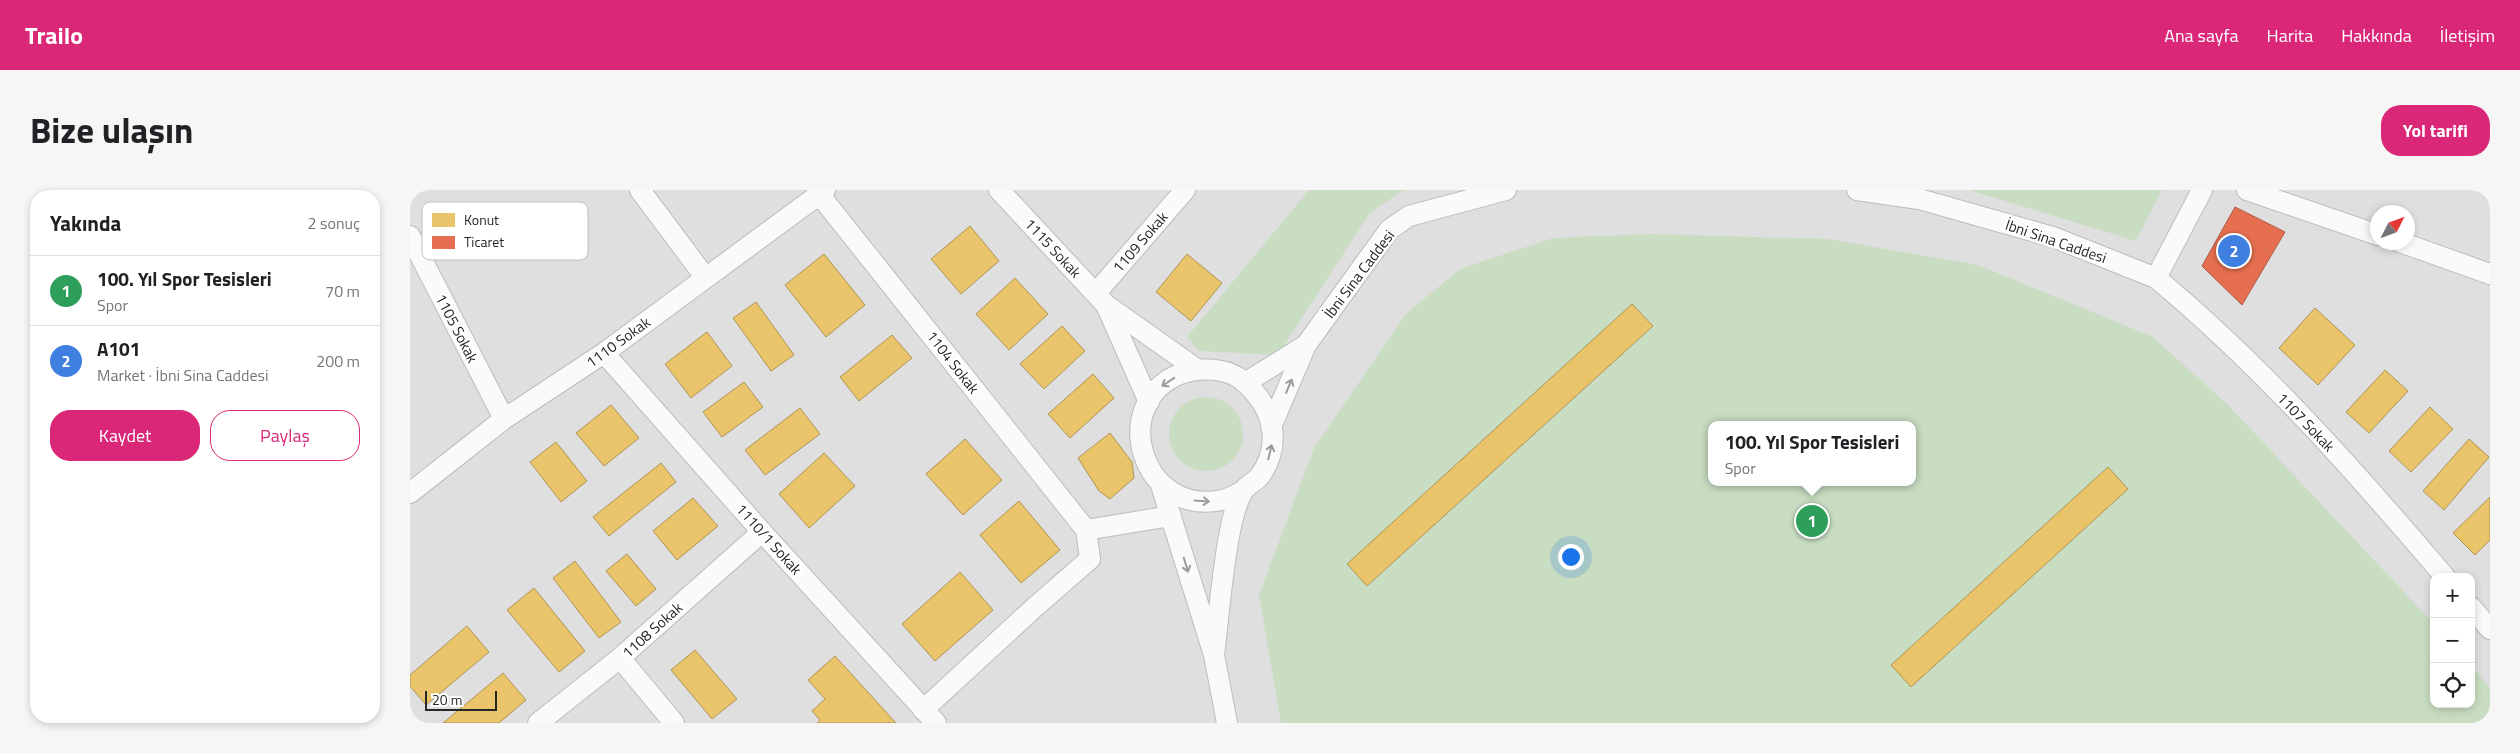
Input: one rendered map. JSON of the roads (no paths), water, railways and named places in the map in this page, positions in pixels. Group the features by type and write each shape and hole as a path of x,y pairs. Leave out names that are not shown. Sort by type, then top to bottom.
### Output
{"street":[{"path":"640,190 705,277"},
{"name":"1115 Sokak","path":"1000,190 1101,299 1198,370"},
{"name":"1109 Sokak","path":"1101,299 1185,190"},
{"name":"İbni Sina Caddesi","path":"1271,426 1306,344 1390,230 1409,216 1506,190"},
{"name":"İbni Sina Caddesi","path":"1857,190 1886,192 1919,199 2053,237 2156,278"},
{"path":"2156,278 2202,190"},
{"path":"2247,190 2370,232"},
{"name":"1110 Sokak","path":"410,493 504,419 604,353 822,192"},
{"name":"1104 Sokak","path":"822,192 1086,530"},
{"name":"1105 Sokak","path":"410,236 422,259"},
{"path":"2415,247 2490,274"},
{"name":"1105 Sokak","path":"422,260 504,419"},
{"name":"1107 Sokak","path":"2156,278 2209,322 2351,467 2442,573"},
{"name":"1115 Sokak","path":"1101,299 1149,402"},
{"name":"İbni Sina Caddesi","path":"1245,382 1306,344"},
{"name":"1110/1 Sokak","path":"604,353 762,532 929,716"},
{"name":"İbni Sina Caddesi","path":"1161,485 1180,497 1201,502 1223,500 1243,492 1259,476 1270,457 1273,435 1269,414 1259,394 1245,382 1222,371 1198,370 1179,375 1161,387 1149,402 1140,425 1141,447 1148,468 1161,485 1214,655 1226,723"},
{"name":"İbni Sina Caddesi","path":"1214,655 1230,529 1243,492"},
{"path":"929,716 1035,607 1090,559 1086,530 1171,516"},
{"name":"1108 Sokak","path":"538,723 620,658 762,532"},
{"path":"2475,612 2490,629"},
{"path":"620,658 674,723"}],"place":[{"name":"A101","path":"2234,251"},
{"name":"100. Yıl Spor Tesisleri","path":"1812,521"}]}
